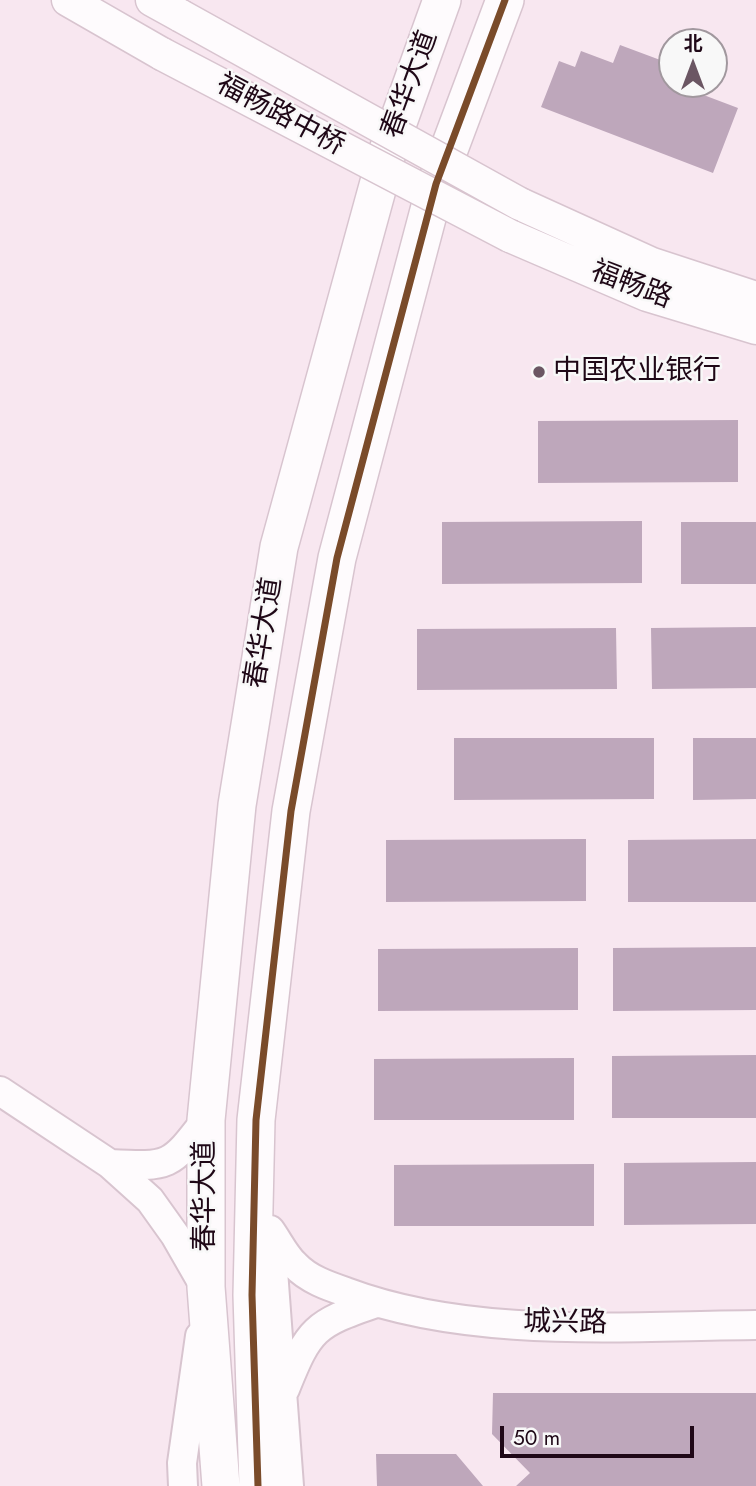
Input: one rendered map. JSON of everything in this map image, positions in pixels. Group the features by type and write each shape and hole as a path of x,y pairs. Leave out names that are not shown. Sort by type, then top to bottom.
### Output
{"main road":[{"name":"福畅路中桥","path":"68,0 162,54 510,236"},
{"name":"福畅路中桥","path":"152,0 520,204"},
{"name":"春华大道","path":"221,1474 206,1287 206,1120 237,804 279,547 387,153 442,0"},
{"name":"春华大道","path":"257,1474 252,1295 256,1120 291,811 337,558 436,184 505,0"},
{"name":"福畅路","path":"520,204 652,264 756,298"},
{"name":"福畅路","path":"510,236 647,295 756,328"}],"street":[{"path":"0,1091 110,1164 150,1200 206,1287"},
{"path":"110,1164 150,1166 178,1157 206,1120"},
{"name":"春华大道","path":"256,1120 270,1230 289,1486"},
{"name":"城兴路","path":"270,1230 294,1265 319,1282 376,1303 485,1322 578,1326 756,1325"},
{"name":"春华大道","path":"183,1486 182,1463 206,1287"},
{"path":"282,1396 303,1343 331,1318 376,1303"}],"building":[{"path":"620,45 658,59 658,98 712,98 738,108 713,173 541,107 559,61 575,67 581,51 613,63"},
{"path":"738,420 738,482 538,483 538,421"},
{"path":"642,521 642,583 442,584 442,522"},
{"path":"681,522 756,522 756,584 681,584"},
{"path":"756,627 756,688 652,689 651,628"},
{"path":"616,628 617,689 417,690 417,629"},
{"path":"454,738 654,738 654,799 454,800"},
{"path":"693,738 756,738 756,799 693,800"},
{"path":"586,839 586,901 386,902 386,840"},
{"path":"756,839 756,902 628,902 628,840"},
{"path":"756,947 756,1010 613,1011 613,948"},
{"path":"578,948 578,1010 378,1011 378,949"},
{"path":"756,1055 756,1118 612,1118 612,1056"},
{"path":"574,1058 574,1120 374,1120 374,1059"},
{"path":"756,1162 756,1224 624,1225 624,1163"},
{"path":"594,1164 594,1226 394,1226 394,1165"},
{"path":"493,1393 756,1393 756,1486 516,1486 530,1473 492,1434"},
{"path":"376,1454 456,1454 483,1486 377,1486"}],"transit line":[{"path":"258,1486 252,1295 256,1120 291,811 337,558 436,184 505,0"}],"place":[{"name":"中国农业银行","path":"539,372"}]}
